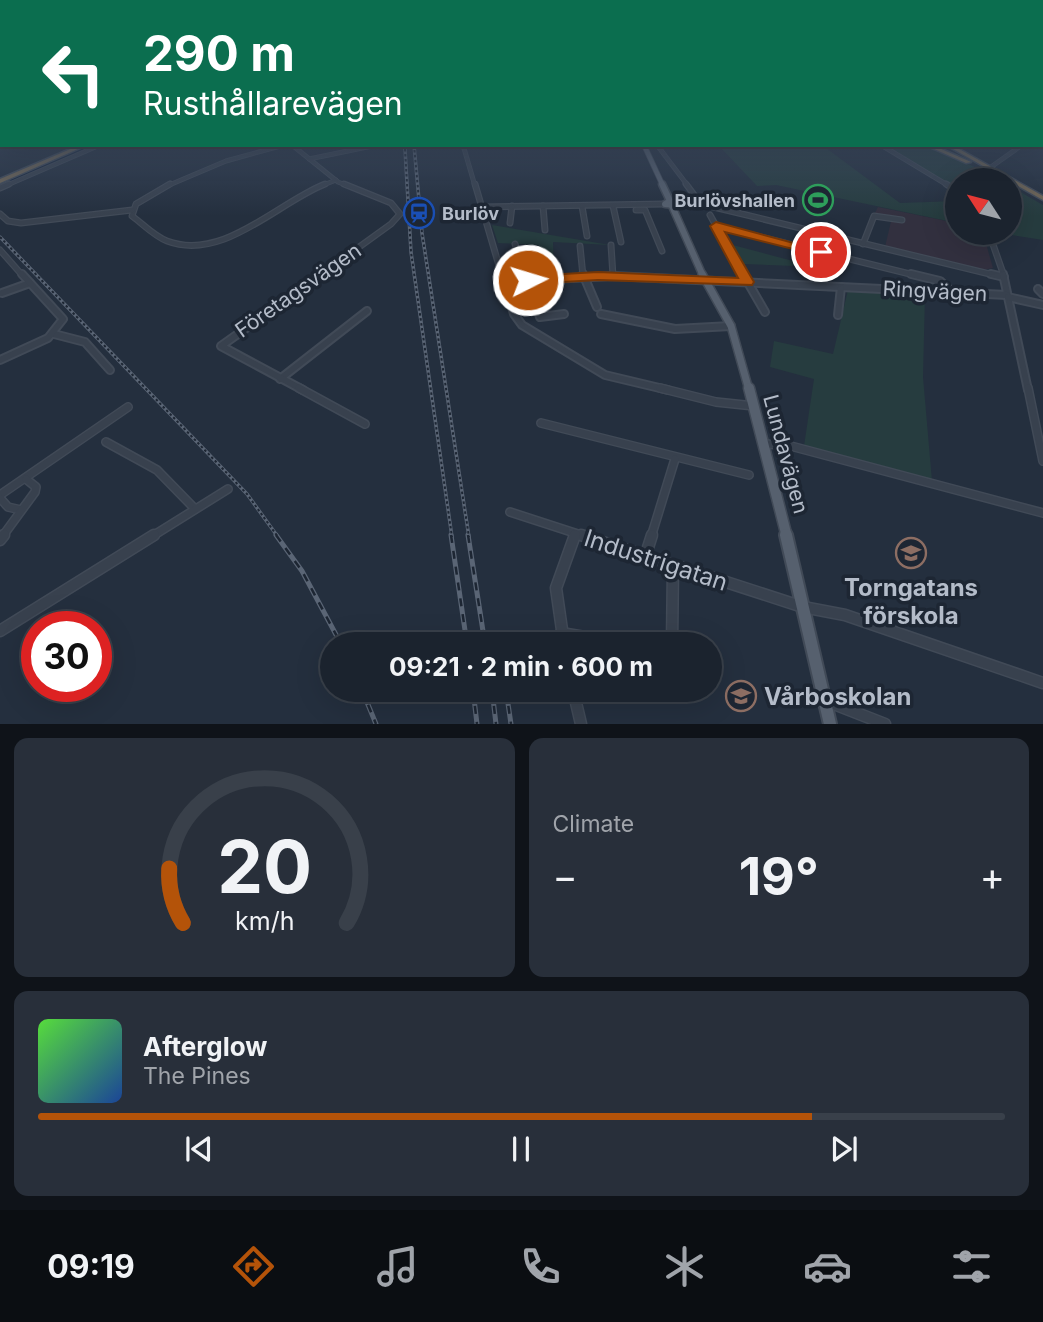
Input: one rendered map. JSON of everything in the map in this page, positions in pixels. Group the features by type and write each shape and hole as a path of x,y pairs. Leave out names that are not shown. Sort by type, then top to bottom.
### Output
{"highway":[{"path":"0,179 69,149"},
{"path":"0,179 76,149"},
{"path":"936,149 978,168"},
{"path":"952,149 984,168"},
{"path":"953,149 1043,200"},
{"path":"1022,189 1043,200"}],"main road":[{"name":"Lundavägen","path":"645,149 705,281 731,326 765,443 830,723"}],"street":[{"path":"0,188 91,149"},
{"path":"0,214 8,221 21,223 132,210 144,199 221,160 268,149"},
{"name":"Företagsvägen","path":"297,149 336,180 391,203 400,214 391,224 221,345 365,424"},
{"path":"309,159 359,149"},
{"path":"464,149 514,314 529,330 605,375 716,402 754,406"},
{"path":"660,149 701,204"},
{"path":"887,149 945,184"},
{"path":"991,167 1017,149"},
{"path":"132,210 132,216 169,242 204,243 234,234 311,189 336,180"},
{"path":"613,208 701,204 1004,277"},
{"path":"481,206 582,206 645,211 662,251"},
{"path":"510,223 512,206"},
{"path":"543,206 545,230"},
{"path":"582,206 587,236"},
{"path":"613,208 621,242"},
{"path":"710,215 765,312"},
{"path":"863,244 874,216 902,220"},
{"path":"716,226 940,281 953,292"},
{"path":"515,244 540,317 564,314"},
{"path":"611,245 613,276"},
{"path":"993,245 1004,277 1043,461"},
{"path":"580,246 583,276 599,311 675,329 731,326"},
{"path":"0,250 62,316 54,334"},
{"name":"Ringvägen","path":"528,280 613,276 747,282 1007,296 1043,305"},
{"path":"2,293 30,283"},
{"path":"838,315 841,287"},
{"path":"279,379 367,311"},
{"path":"0,360 54,334 85,341 110,370"},
{"path":"21,510 8,507 1,500 26,479 128,407"},
{"path":"541,423 675,459 749,475"},
{"path":"106,442 157,470 195,509"},
{"path":"765,443 787,445 1043,513"},
{"path":"645,557 675,459"},
{"path":"0,540 36,487 26,479"},
{"path":"0,631 228,489"},
{"name":"Industrigatan","path":"510,512 803,607 838,612 1043,683"},
{"path":"561,632 554,585 575,534"},
{"path":"672,632 673,566"},
{"path":"824,700 885,723"},
{"path":"576,702 581,723"}],"shaded area":[{"path":"878,207 945,221 945,245 986,245 993,268 983,270 885,247 892,217 875,213"}],"green space":[{"path":"722,149 827,149 900,203 945,201 945,220 776,185 757,186"},
{"path":"890,149 933,149 976,168 945,168 945,187"},
{"path":"1022,193 1043,205 1043,240 1022,237"},
{"path":"492,225 610,245 553,242 554,274 538,245 498,243"},
{"path":"725,243 793,261 794,266 744,264 736,251 728,251"},
{"path":"848,290 925,294 923,377 932,481 804,446 814,379 770,367 774,341 833,354"}],"waterway":[{"path":"0,185 83,149"}],"railway":[{"path":"405,149 411,252 452,537"},
{"path":"414,149 422,233 469,537"},
{"path":"0,237 247,494 278,537"},
{"path":"276,535 302,571 335,632"},
{"path":"451,535 465,632"},
{"path":"468,535 483,632"},
{"path":"367,702 376,724"},
{"path":"474,702 477,724"},
{"path":"493,702 496,724"},
{"path":"508,702 511,724"}],"place":[{"name":"Burlövshallen","path":"818,200"},
{"name":"Burlöv","path":"419,213"},
{"name":"Torngatans förskola","path":"911,553"},
{"name":"Vårboskolan","path":"741,696"}],"route":[{"path":"528,280 598,276 747,282 716,226 821,252"}]}
